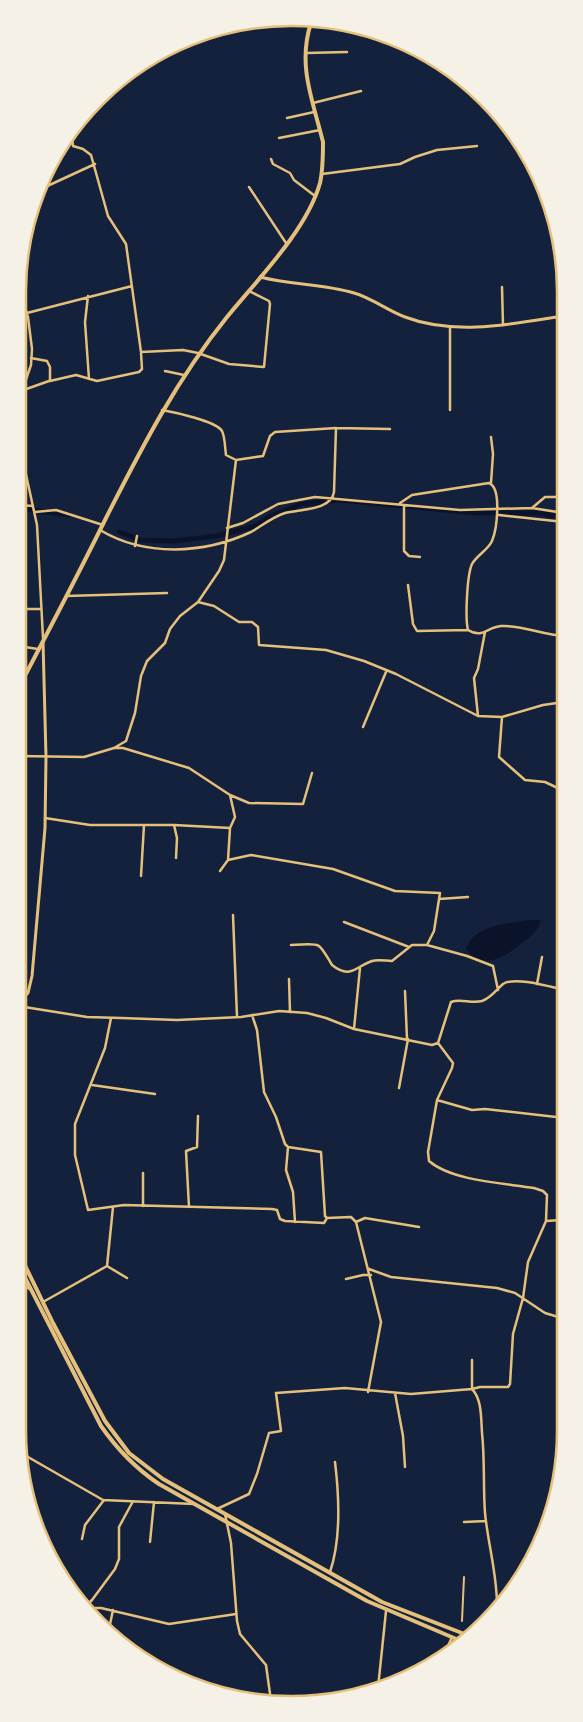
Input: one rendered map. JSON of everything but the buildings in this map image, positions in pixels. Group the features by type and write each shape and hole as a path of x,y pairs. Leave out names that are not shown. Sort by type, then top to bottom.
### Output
{"main road":[{"path":"26,673 162,410 198,353 286,243 315,196 322,174 323,142 305,71 304,53 310,27"},
{"path":"260,277 356,293 405,317 423,323 450,326 503,325 557,317"},
{"path":"26,995 32,976 45,818 46,756 43,638"},
{"path":"26,1267 99,1410 129,1453 157,1476 382,1602 462,1633"},
{"path":"26,1280 52,1335 109,1438 128,1460 147,1476 386,1610 456,1639"},
{"path":"452,1637 454,1631"}],"street":[{"path":"304,53 347,52"},
{"path":"312,103 360,91"},
{"path":"287,118 314,112"},
{"path":"279,138 320,130"},
{"path":"26,390 50,381 76,375 97,382 139,372 142,369 142,354 126,244 108,216 91,155 83,149 72,146 72,143"},
{"path":"322,174 400,164 437,150 478,146"},
{"path":"271,159 273,164 290,173 294,180 315,196"},
{"path":"48,186 94,164"},
{"path":"249,187 286,243"},
{"path":"27,313 133,286"},
{"path":"502,287 503,325"},
{"path":"142,354 174,350 198,353 229,364 264,367 270,304 249,291"},
{"path":"88,296 85,322 89,379"},
{"path":"26,310 31,358 26,376"},
{"path":"450,326 450,410"},
{"path":"31,358 47,361 50,367 50,381"},
{"path":"165,371 184,374"},
{"path":"162,410 185,415 217,427 222,431 226,455 236,460 263,456 270,436 275,432 336,428 390,429"},
{"path":"100,530 116,540 145,549 172,550 226,540 252,531 284,514 324,505 331,498 336,428"},
{"path":"468,630 469,585 472,565 492,542 498,514 491,483 493,454 491,437"},
{"path":"26,756 84,757 114,748 126,741 135,714 141,676 147,661 165,642 170,629 180,616 198,602 219,571 224,560 236,460"},
{"path":"26,474 35,512 40,552 43,638"},
{"path":"400,503 412,495 491,483"},
{"path":"227,528 244,523 272,507 288,501 315,497 400,503 404,505 460,510 532,508 557,512"},
{"path":"532,508 544,497 557,497"},
{"path":"404,505 404,552 409,556 420,557"},
{"path":"26,506 33,506"},
{"path":"35,512 46,509 69,513 102,525"},
{"path":"498,514 557,521"},
{"path":"135,546 137,536"},
{"path":"408,585 413,624 417,631 468,630 474,634 502,626 557,635"},
{"path":"66,596 167,593"},
{"path":"198,602 214,606 239,622 252,622 258,627 259,646 326,650 373,664 478,716 502,717 543,705 557,703"},
{"path":"26,609 41,609"},
{"path":"478,716 474,678 478,668 485,632"},
{"path":"26,647 38,649"},
{"path":"363,727 386,672"},
{"path":"502,717 499,758 525,780 545,782 557,788"},
{"path":"114,748 123,748 189,768 230,796 249,803 303,804 312,773"},
{"path":"220,871 228,860 230,828 235,817 230,796"},
{"path":"45,818 78,824 174,825 230,828"},
{"path":"141,876 144,825"},
{"path":"174,825 177,838 176,858"},
{"path":"228,860 251,855 333,870 395,891 440,893 434,931 428,944"},
{"path":"439,899 468,897"},
{"path":"233,915 238,1017"},
{"path":"344,922 409,947 428,944 493,966 498,990"},
{"path":"291,945 316,944 324,948 336,969 352,971 373,960 392,961 409,947"},
{"path":"537,984 542,957"},
{"path":"354,1029 360,968"},
{"path":"289,979 290,1012"},
{"path":"438,1043 451,1002 458,1000 472,1003 483,1001 505,983 525,982 557,988"},
{"path":"399,1088 407,1039 405,991"},
{"path":"26,1006 87,1017 177,1020 290,1012 326,1018 354,1029 432,1045 438,1043"},
{"path":"252,1015 257,1030 264,1092 288,1147 286,1170 292,1192 295,1222"},
{"path":"111,1018 105,1048 76,1124 75,1155 88,1210 143,1206 272,1209 277,1210 282,1220 324,1223 327,1218"},
{"path":"217,1508 249,1494 269,1433 281,1431 276,1393 345,1388 368,1392 395,1393 508,1387 510,1384 513,1334 523,1298 528,1262 546,1221 546,1195 544,1190 466,1177 435,1166 428,1161 437,1100 451,1074 453,1063 438,1043"},
{"path":"92,1085 155,1094"},
{"path":"437,1100 472,1110 485,1109 557,1117"},
{"path":"189,1207 186,1151 196,1147 198,1116"},
{"path":"288,1147 322,1154 324,1212 327,1218"},
{"path":"143,1173 143,1206"},
{"path":"107,1266 113,1207"},
{"path":"327,1218 351,1217 356,1222 382,1322 368,1392"},
{"path":"356,1222 365,1218 419,1227"},
{"path":"546,1221 557,1220"},
{"path":"107,1266 127,1278"},
{"path":"43,1302 107,1266"},
{"path":"369,1269 391,1277 497,1288 515,1293 545,1313 557,1317"},
{"path":"346,1279 363,1275 371,1276"},
{"path":"26,1287 31,1290"},
{"path":"472,1360 472,1389"},
{"path":"472,1389 478,1394 484,1442 486,1521 497,1581 497,1598"},
{"path":"395,1393 403,1436 404,1467"},
{"path":"28,1457 104,1500 195,1504"},
{"path":"329,1573 335,1556 339,1500 335,1462"},
{"path":"82,1539 85,1525 104,1500"},
{"path":"90,1602 115,1569 119,1559 120,1527 132,1502"},
{"path":"150,1542 154,1502"},
{"path":"225,1513 224,1520 231,1543 236,1614 240,1634 266,1665 270,1695"},
{"path":"464,1522 486,1521"},
{"path":"462,1621 464,1577"},
{"path":"96,1609 113,1610 169,1624 236,1614"},
{"path":"110,1624 113,1610"},
{"path":"379,1681 386,1610"},
{"path":"449,1644 452,1637"}],"water":[{"path":"528,920 541,920 532,935 512,951 499,958 485,961 472,955 466,949 470,941 483,930"}],"waterway":[{"path":"119,532 141,540 174,541 217,536 255,526 271,516 302,504 340,500 477,513 539,513 557,517"},
{"path":"26,509 69,515"}]}
